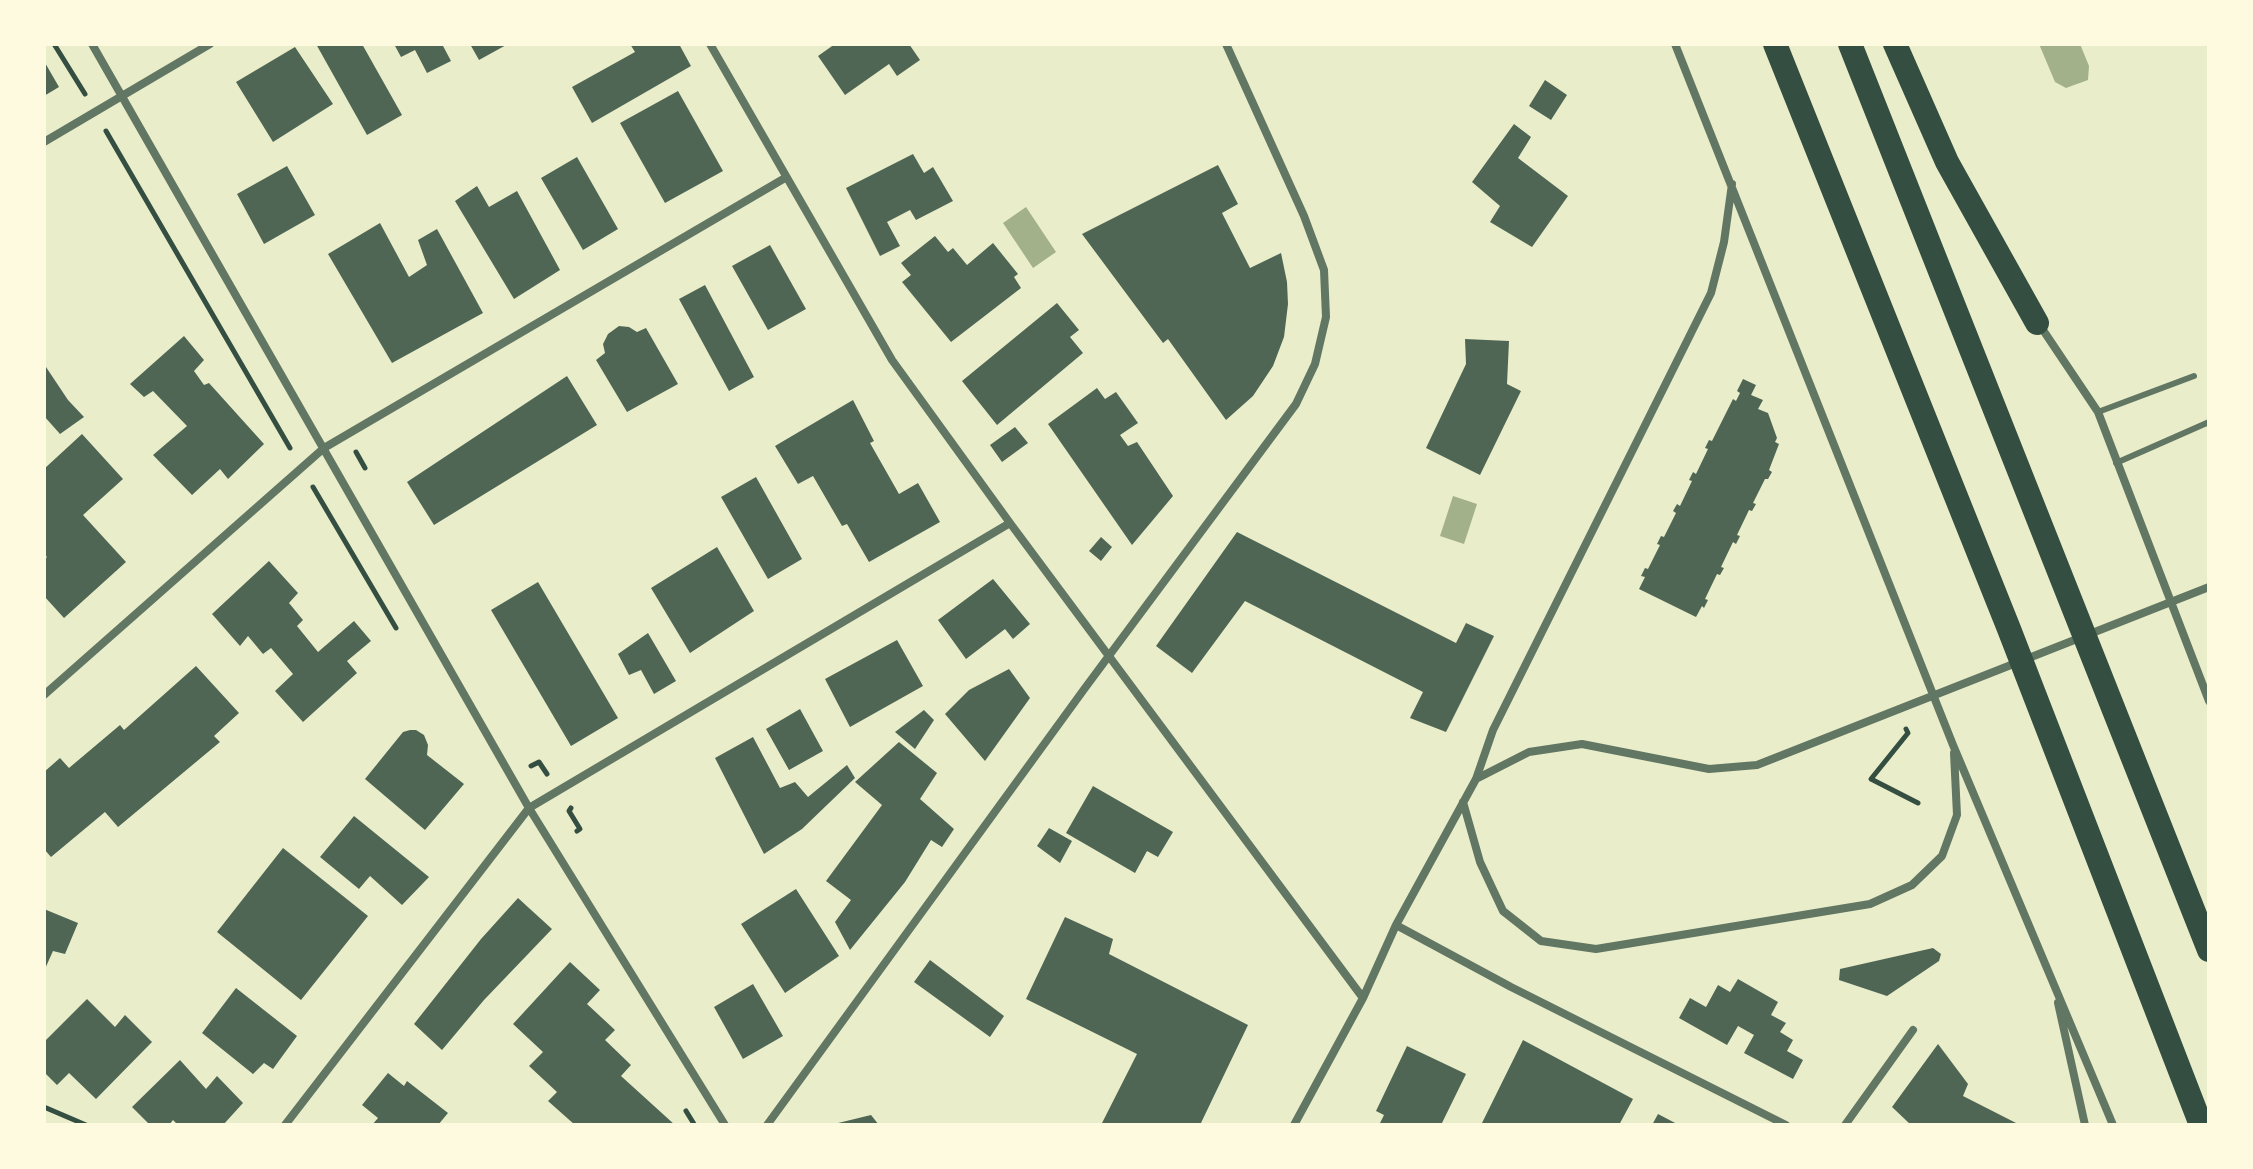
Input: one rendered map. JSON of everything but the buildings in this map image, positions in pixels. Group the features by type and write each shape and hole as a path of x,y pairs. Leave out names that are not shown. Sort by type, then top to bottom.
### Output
{"highway":[{"path":"1775,44 2009,629 2201,1125"},
{"path":"1850,44 2209,950"},
{"path":"1895,44 1947,162 2037,323"}],"street":[{"path":"92,44 529,808 725,1125"},
{"path":"44,142 210,44"},
{"path":"710,44 892,360 1363,998"},
{"path":"767,1125 1296,404 1315,364 1326,317 1324,270 1304,216 1226,44"},
{"path":"1675,44 1953,745 2113,1125"},
{"path":"44,695 324,448 785,178"},
{"path":"1294,1125 1363,998 1396,925 1476,779 1493,730 1711,293 1724,242 1732,183"},
{"path":"2037,323 2098,412 2209,701"},
{"path":"285,1125 529,808 1010,523"},
{"path":"1476,779 1529,752 1582,744 1709,769 1757,765 2207,587"},
{"path":"1463,801 1480,862 1503,911 1541,941 1596,949 1870,904 1912,885 1942,856 1957,815 1953,745"},
{"path":"1396,925 1511,987 1786,1125"},
{"path":"2053,983 2085,1125"},
{"path":"1845,1125 1913,1030"}],"lane":[{"path":"2098,412 2194,376"},
{"path":"2116,463 2209,422"}],"path":[{"path":"54,44 83,85 86,97 78,103"},
{"path":"94,131 104,128 292,452"},
{"path":"108,135 115,131"},
{"path":"313,487 399,632"},
{"path":"1905,727 1908,733 1871,779 1918,803"},
{"path":"576,804 569,811 580,829 577,831"},
{"path":"679,1098 694,1124"},
{"path":"44,1107 86,1125"}],"shaded area":[{"path":"2039,44 2080,44 2089,66 2088,80 2066,88 2055,82"},
{"path":"1026,207 1056,252 1033,268 1003,223"},
{"path":"1453,496 1477,504 1464,544 1440,536"}]}
